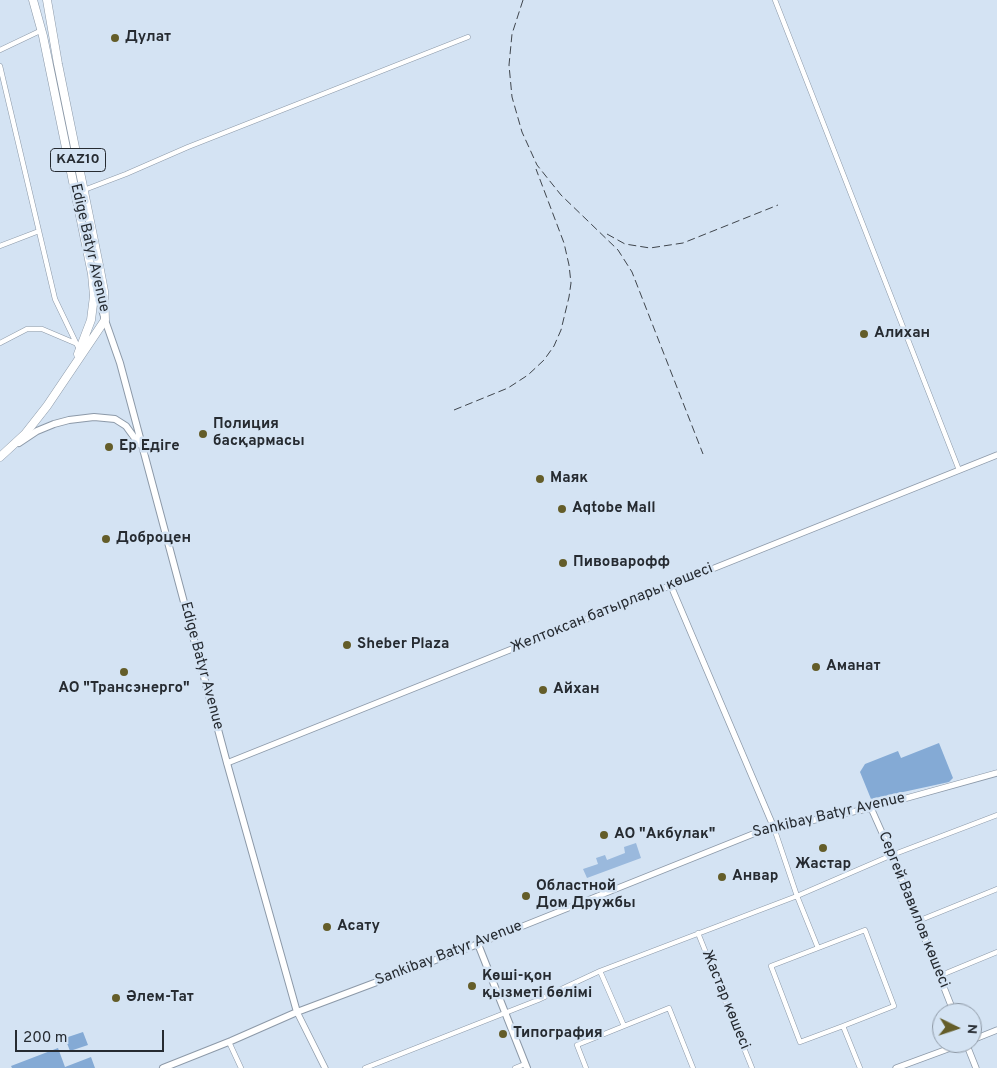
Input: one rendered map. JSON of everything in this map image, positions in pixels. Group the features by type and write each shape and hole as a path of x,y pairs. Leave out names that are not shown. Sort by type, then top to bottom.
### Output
{"main road":[{"name":"Edige Batyr Avenue","path":"33,0 42,30 92,274 120,363 227,763 297,1012"},
{"name":"Edige Batyr Avenue","path":"46,0 102,281 105,320"},
{"name":"KAZ10","path":"72,368 87,334 92,314 94,296 92,274"},
{"name":"KAZ10","path":"0,457 25,434 105,320"},
{"path":"8,451 37,431 54,424 68,420 94,417 115,419 126,426 145,456"},
{"path":"478,944 526,1066"},
{"name":"Sankibay Batyr Avenue","path":"163,1068 297,1012 478,944"}],"street":[{"path":"775,0 959,470"},
{"path":"0,50 42,30"},
{"path":"84,190 468,36"},
{"path":"0,66 55,299 80,351"},
{"path":"0,246 39,231"},
{"path":"0,343 27,329 42,329 75,343"},
{"name":"Желтоксан батырлары көшесі","path":"227,763 997,456"},
{"path":"671,586 774,828 797,896 818,948"},
{"name":"Sankibay Batyr Avenue","path":"478,944 742,838 774,828 871,808 997,773"},
{"name":"Сергей Вавилов көшесі","path":"871,808 892,855 950,1003"},
{"path":"365,1068 538,1000 600,971 797,896 892,855 997,814"},
{"path":"918,921 997,889"},
{"path":"865,930 894,1006 800,1042 771,966 818,948 865,930"},
{"name":"Жастар көшесі","path":"698,933 752,1068"},
{"path":"939,976 997,952"},
{"path":"600,971 624,1026"},
{"path":"586,1068 577,1045 669,1008 693,1068"},
{"path":"297,1012 325,1068"},
{"path":"843,1026 860,1068"},
{"path":"982,1036 997,1030"},
{"path":"229,1042 241,1068"},
{"path":"896,1068 937,1053"},
{"path":"969,1053 976,1068"},
{"path":"515,1068 526,1066"}],"shaded area":[{"path":"939,743 953,778 949,782 871,799 860,772 865,764 898,751 901,758"},
{"path":"636,843 641,858 587,878 583,869 598,864 596,858 605,855 607,860 625,853 624,847"},
{"path":"83,1032 88,1045 70,1051 65,1038"},
{"path":"58,1048 65,1067 91,1057 95,1068 12,1068 11,1066"}],"railway":[{"path":"523,0 512,34 509,65 512,97 522,132 537,165 561,195 618,250 632,272 703,454"},
{"path":"454,410 508,388 528,375 544,360 554,346 561,330 571,283 569,265 564,243 536,169"},
{"path":"607,234 625,244 650,248 683,243 778,205"}],"place":[{"name":"Дулат","path":"115,38"},
{"name":"Алихан","path":"864,334"},
{"name":"Полиция басқармасы","path":"203,434"},
{"name":"Ер Едіге","path":"109,447"},
{"name":"Маяк","path":"540,479"},
{"name":"Aqtobe Mall","path":"562,509"},
{"name":"Доброцен","path":"106,539"},
{"name":"Пивоварофф","path":"563,563"},
{"name":"Sheber Plaza","path":"347,645"},
{"name":"Аманат","path":"816,667"},
{"name":"АО \"Трансэнерго\"","path":"124,672"},
{"name":"Айхан","path":"543,690"},
{"name":"АО \"Акбулак\"","path":"604,835"},
{"name":"Жастар","path":"823,848"},
{"name":"Анвар","path":"722,877"},
{"name":"Областной Дом Дружбы","path":"526,896"},
{"name":"Асату","path":"327,927"},
{"name":"Көші-қон қызметі бөлімі","path":"472,986"},
{"name":"Әлем-Тат","path":"116,998"},
{"name":"Типография","path":"503,1034"}]}
